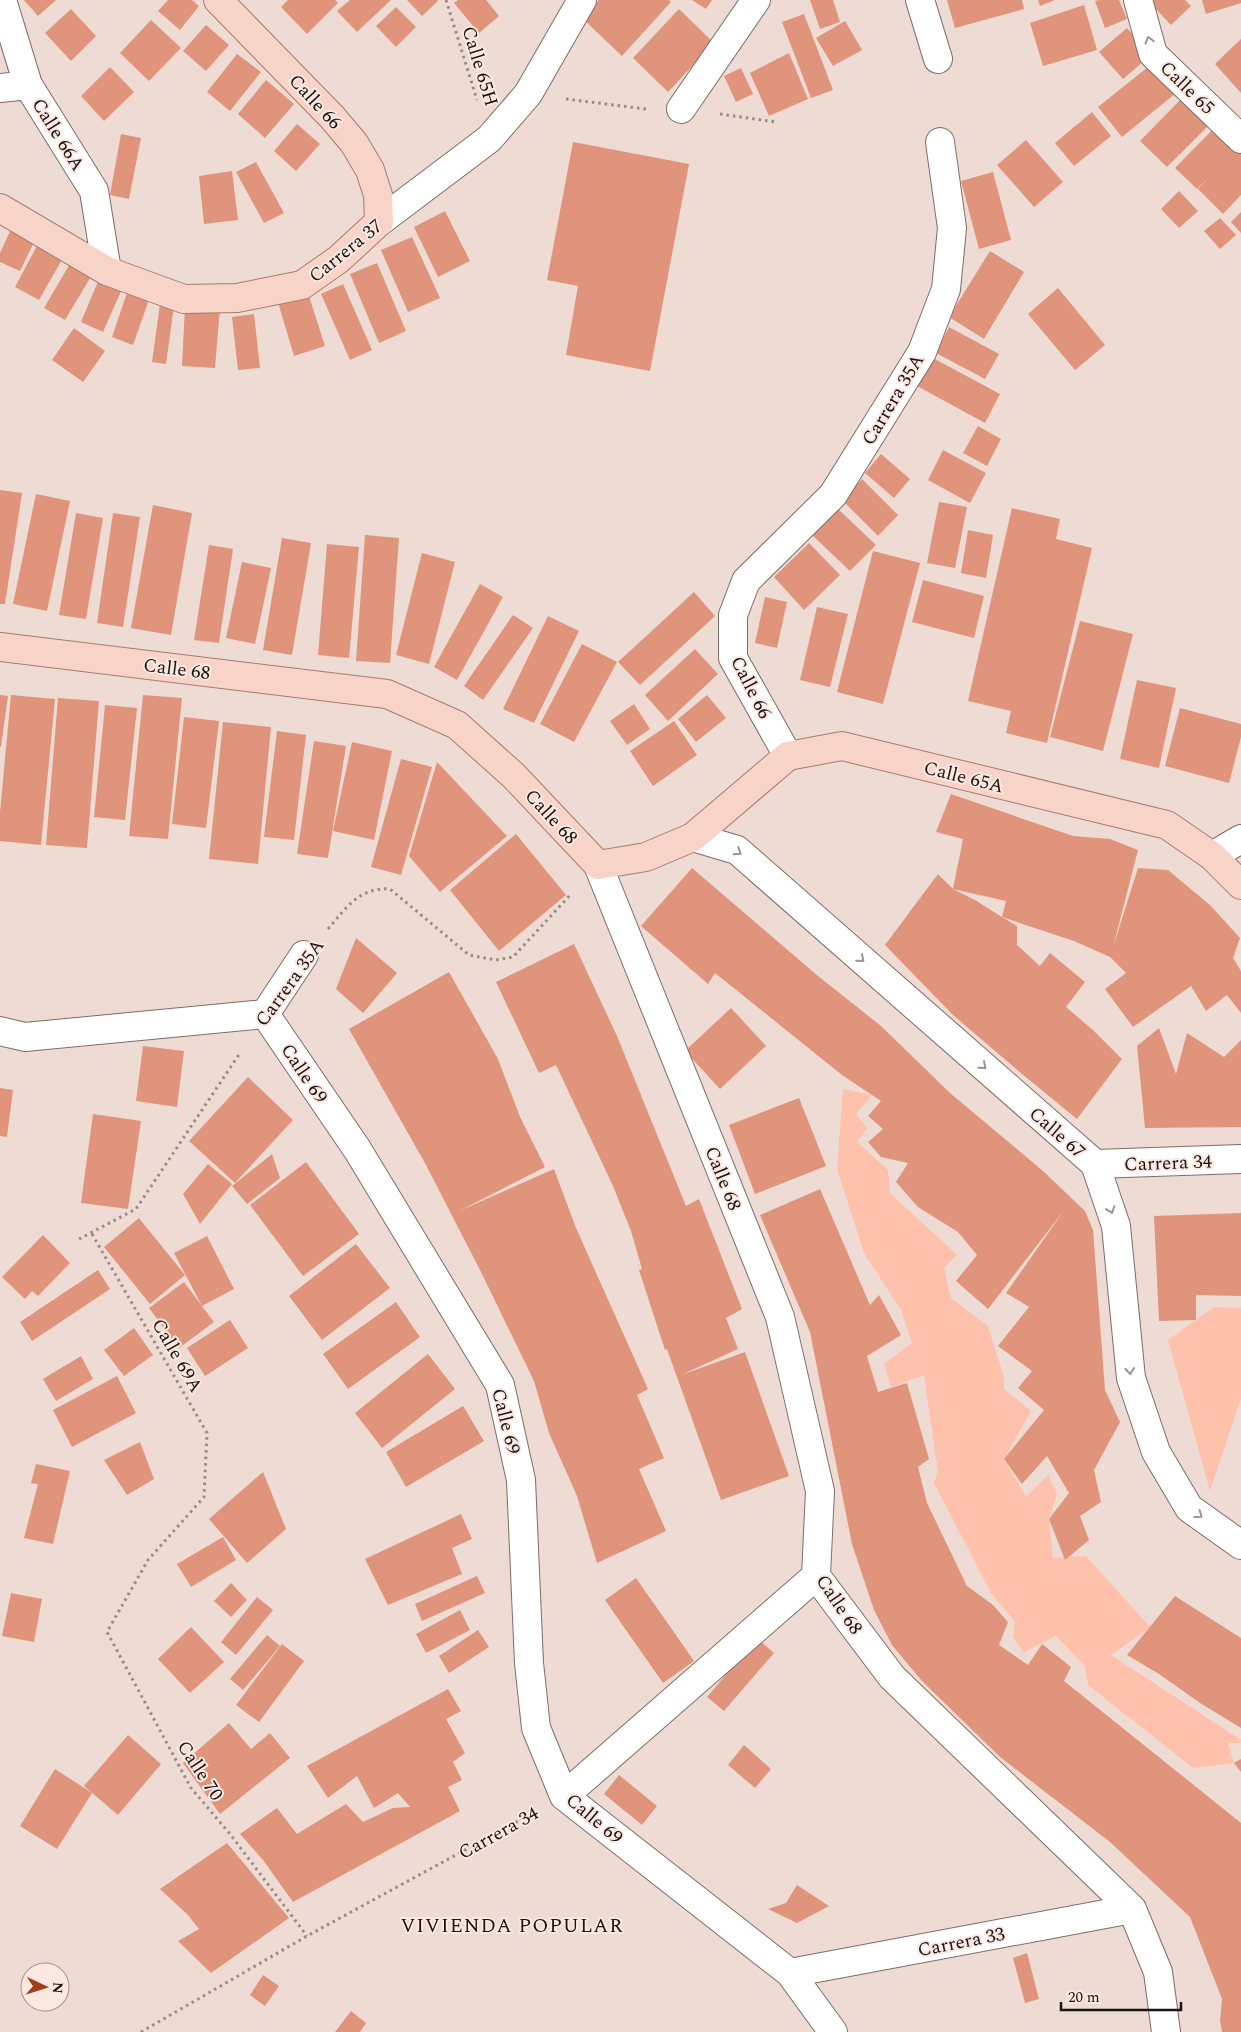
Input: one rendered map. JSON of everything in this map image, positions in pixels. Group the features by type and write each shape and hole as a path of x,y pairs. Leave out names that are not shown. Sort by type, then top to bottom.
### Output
{"main road":[{"name":"Calle 66","path":"218,0 332,117 354,143 370,170 378,195 379,222"},
{"name":"Carrera 37","path":"0,208 107,270 184,299 237,298 302,286 340,259 379,222"},
{"name":"Calle 68","path":"0,647 387,694 456,725 514,776 598,865"},
{"name":"Calle 65A","path":"693,836 788,756 842,746 1167,825 1212,856 1241,885"},
{"path":"598,865 646,857 693,836"}],"street":[{"name":"Calle 66A","path":"2,0 28,85 94,191 107,270"},
{"name":"Carrera 37","path":"379,222 489,139 528,94 582,0"},
{"path":"681,109 756,0"},
{"path":"920,0 938,59"},
{"name":"Calle 65","path":"1138,0 1153,54 1241,139"},
{"path":"0,88 28,85"},
{"name":"Carrera 35A","path":"733,614 746,581 833,495 922,352 946,288 952,228 940,142"},
{"name":"Calle 66","path":"733,614 733,658 788,756"},
{"name":"Calle 67","path":"693,836 737,850 1095,1164 1116,1226 1131,1378 1156,1452 1190,1508 1241,1545"},
{"path":"1212,856 1241,838"},
{"name":"Calle 68","path":"598,865 780,1317 820,1491 816,1576 892,1677 1132,1909 1158,1972 1166,2032"},
{"name":"Carrera 35A","path":"265,1014 304,956"},
{"path":"0,1031 25,1037 265,1014"},
{"name":"Calle 69","path":"265,1014 357,1149 500,1385 522,1480 529,1663 536,1728 564,1796 790,1973 833,2032"},
{"name":"Carrera 34","path":"1095,1164 1241,1159"},
{"path":"564,1796 816,1576"},
{"name":"Carrera 33","path":"790,1973 1132,1909"}],"path":[{"name":"Calle 65H","path":"446,0 489,139"},
{"name":"Carrera 35A","path":"304,956 355,898 376,888 390,889 469,955 496,960 514,957 598,865"},
{"name":"Carrera 35A","path":"79,1239 92,1234 136,1209 265,1014"},
{"name":"Calle 69A","path":"92,1234 207,1433 204,1498 148,1560 107,1632"},
{"name":"Calle 70","path":"107,1632 191,1788 230,1834 307,1936"},
{"name":"Carrera 34","path":"140,2032 307,1936 564,1796"}],"shaded area":[{"path":"843,1089 872,1095 856,1114 867,1128 857,1142 888,1170 890,1193 957,1255 944,1268 951,1298 988,1326 1004,1377 1004,1389 1031,1411 1004,1459 1026,1497 1048,1475 1057,1494 1049,1519 1053,1558 1086,1556 1150,1627 1111,1655 1241,1740 1241,1743 1228,1743 1234,1763 1193,1768 1088,1685 1085,1666 1056,1636 1024,1652 1013,1637 1015,1622 991,1593 934,1483 938,1471 924,1375 891,1387 884,1364 912,1343 901,1310 864,1253 837,1169"},
{"path":"1214,1307 1241,1308 1241,1399 1210,1491 1168,1340"}],"building":[{"path":"24,0 56,0 38,16"},
{"path":"168,0 192,0 199,6 180,30 158,11"},
{"path":"288,0 335,0 338,3 307,34 281,7"},
{"path":"350,0 391,0 357,32 337,11"},
{"path":"407,0 437,0 438,1 422,16"},
{"path":"458,0 486,0 499,16 479,33 454,3"},
{"path":"599,0 669,0 671,2 622,56 582,18"},
{"path":"692,0 712,0 706,9"},
{"path":"810,0 833,0 840,22 820,29"},
{"path":"947,0 1022,0 1024,9 955,28"},
{"path":"1038,0 1055,0 1040,6"},
{"path":"1119,0 1127,19 1105,28 1095,1"},
{"path":"1147,0 1185,0 1191,6 1171,25"},
{"path":"1202,0 1241,0 1241,3 1206,14"},
{"path":"1084,5 1097,50 1043,66 1030,23"},
{"path":"396,7 416,27 396,47 376,26"},
{"path":"71,9 96,36 71,61 45,33"},
{"path":"679,9 714,43 668,92 633,58"},
{"path":"804,14 833,90 811,98 782,22"},
{"path":"151,20 181,48 149,81 120,53"},
{"path":"845,21 862,50 833,66 816,38"},
{"path":"206,25 229,45 206,71 183,51"},
{"path":"1127,28 1151,55 1123,79 1099,52"},
{"path":"1241,39 1241,93 1215,64"},
{"path":"789,53 808,99 769,116 750,73"},
{"path":"237,54 261,72 230,111 207,92"},
{"path":"1153,63 1176,93 1122,137 1098,107"},
{"path":"110,67 134,92 104,121 81,96"},
{"path":"741,68 753,94 736,102 724,76"},
{"path":"266,80 294,104 265,138 238,114"},
{"path":"1184,96 1211,123 1167,167 1140,141"},
{"path":"1092,112 1111,136 1074,166 1055,143"},
{"path":"1220,122 1241,144 1241,195 1223,214 1198,189 1212,174 1197,189 1175,168"},
{"path":"297,124 320,144 296,171 274,151"},
{"path":"121,134 141,138 129,199 110,195"},
{"path":"1026,140 1063,182 1034,207 997,165"},
{"path":"573,142 689,164 650,371 566,355 578,286 547,280"},
{"path":"256,162 284,213 264,223 236,172"},
{"path":"232,171 238,220 204,224 199,176"},
{"path":"993,172 1011,240 979,249 961,181"},
{"path":"1179,191 1198,211 1179,228 1161,209"},
{"path":"445,211 470,261 438,277 414,227"},
{"path":"1241,212 1241,233 1231,222"},
{"path":"1220,218 1236,235 1220,249 1204,231"},
{"path":"12,227 36,238 20,271 0,262 0,253"},
{"path":"412,237 440,298 408,312 381,250"},
{"path":"39,242 64,256 39,300 15,287"},
{"path":"990,251 1024,272 984,339 949,317"},
{"path":"71,262 92,275 65,320 44,308"},
{"path":"377,263 406,331 379,343 350,274"},
{"path":"99,279 122,289 103,332 81,322"},
{"path":"343,284 372,350 350,360 321,294"},
{"path":"129,287 151,294 133,345 112,337"},
{"path":"1058,288 1105,345 1075,370 1028,314"},
{"path":"307,290 325,346 294,356 277,299"},
{"path":"160,304 174,306 166,364 152,362"},
{"path":"185,306 220,308 215,368 182,366"},
{"path":"254,314 260,368 238,370 232,317"},
{"path":"949,327 999,354 985,379 936,353"},
{"path":"74,328 105,351 83,382 52,360"},
{"path":"933,358 1000,394 985,423 917,386"},
{"path":"978,426 1001,439 987,466 963,453"},
{"path":"943,450 986,473 970,503 928,480"},
{"path":"881,454 910,479 894,498 865,473"},
{"path":"862,479 898,515 878,536 842,500"},
{"path":"0,490 22,493 5,604 0,604"},
{"path":"36,494 70,501 47,611 13,604"},
{"path":"939,502 967,507 955,568 927,563"},
{"path":"153,505 192,513 171,635 131,628"},
{"path":"837,508 876,545 850,571 812,535"},
{"path":"1012,508 1060,519 1056,539 1092,548 1047,743 1006,733 1011,711 968,701"},
{"path":"76,513 103,518 86,619 59,615"},
{"path":"113,513 140,517 123,627 97,623"},
{"path":"968,530 993,535 986,578 961,573"},
{"path":"365,535 399,538 390,663 356,661"},
{"path":"282,538 311,543 292,655 263,650"},
{"path":"809,543 840,575 804,610 774,577"},
{"path":"327,544 359,547 349,658 318,655"},
{"path":"209,545 233,549 219,643 194,640"},
{"path":"873,551 920,563 883,704 837,692"},
{"path":"422,553 455,562 429,664 396,655"},
{"path":"242,562 271,568 255,644 226,638"},
{"path":"923,580 984,596 974,638 912,622"},
{"path":"480,584 503,597 457,680 434,667"},
{"path":"694,592 715,616 640,685 618,662"},
{"path":"765,597 787,602 777,648 755,643"},
{"path":"817,607 848,614 830,687 800,680"},
{"path":"513,615 533,628 483,700 464,686"},
{"path":"548,616 579,631 534,723 503,709"},
{"path":"1080,621 1133,634 1103,751 1050,737"},
{"path":"582,644 617,662 574,742 540,724"},
{"path":"695,649 718,674 668,721 645,695"},
{"path":"1137,680 1176,688 1159,768 1120,759"},
{"path":"0,695 8,696 1,747 0,747"},
{"path":"11,695 55,699 41,845 0,841 0,812"},
{"path":"143,695 182,698 168,839 129,836"},
{"path":"707,695 726,718 696,742 678,719"},
{"path":"58,698 99,701 87,848 46,845"},
{"path":"634,704 650,729 627,745 610,721"},
{"path":"105,705 137,708 125,820 94,817"},
{"path":"1180,708 1241,724 1241,737 1229,783 1165,766"},
{"path":"184,717 219,721 206,828 172,824"},
{"path":"674,721 697,755 653,786 630,751"},
{"path":"223,722 271,727 258,864 209,859"},
{"path":"277,731 306,735 294,840 264,837"},
{"path":"314,741 346,746 328,858 297,854"},
{"path":"352,742 392,751 374,840 333,831"},
{"path":"401,759 432,767 401,875 371,867"},
{"path":"437,762 507,836 440,892 409,856"},
{"path":"951,794 1073,836 1110,839 1138,850 1113,947 1138,868 1168,870 1211,906 1240,938 1233,958 1241,971 1241,1013 1227,995 1206,1011 1191,986 1133,1027 1105,989 1126,973 1110,957 1074,941 1002,917 1006,901 953,889 963,839 936,832"},
{"path":"516,834 566,895 499,951 450,890"},
{"path":"692,868 818,976 881,1026 950,1093 1043,1171 1085,1211 1093,1230 1105,1390 1120,1422 1094,1470 1101,1502 1080,1516 1089,1540 1065,1560 1049,1519 1069,1493 1047,1456 1022,1484 1004,1459 1044,1410 1018,1388 1032,1371 998,1346 1029,1307 1006,1293 1065,1209 988,1309 956,1281 977,1255 958,1232 918,1207 896,1182 908,1163 881,1157 868,1142 883,1129 868,1116 881,1101 842,1075 715,973 708,984 641,926"},
{"path":"938,874 953,889 1017,926 1017,945 1040,966 1050,953 1085,982 1066,1007 1122,1059 1077,1119 953,1015 885,945"},
{"path":"356,938 397,973 363,1013 336,989"},
{"path":"574,944 617,1036 686,1206 699,1199 742,1309 726,1318 738,1349 681,1375 745,1352 789,1476 721,1500 667,1349 665,1350 639,1270 642,1269 631,1231 613,1186 556,1065 539,1073 496,982"},
{"path":"449,972 498,1059 520,1117 545,1167 459,1211 554,1169 576,1228 648,1389 637,1395 664,1458 639,1469 666,1531 597,1563 577,1496 549,1433 534,1381 426,1165 349,1029"},
{"path":"731,1008 766,1046 720,1089 685,1051"},
{"path":"1159,1028 1176,1074 1187,1033 1224,1057 1241,1040 1241,1127 1145,1128 1137,1046"},
{"path":"143,1046 184,1051 177,1107 136,1101"},
{"path":"248,1077 293,1120 235,1183 189,1141"},
{"path":"0,1088 13,1090 7,1137 0,1136"},
{"path":"799,1098 826,1166 755,1194 729,1125"},
{"path":"93,1114 141,1121 128,1209 81,1203"},
{"path":"272,1154 280,1178 247,1204 232,1186"},
{"path":"306,1162 359,1234 303,1276 250,1205"},
{"path":"208,1164 232,1184 200,1224 183,1194"},
{"path":"820,1189 870,1305 879,1295 901,1335 867,1356 878,1392 907,1383 929,1459 918,1467 927,1503 967,1586 993,1605 1008,1622 999,1645 1028,1665 1042,1644 1071,1667 1064,1681 1241,1823 1241,2032 1222,2032 1220,2021 1222,1999 1190,1917 1110,1842 1000,1757 922,1681 892,1645 874,1610 852,1544 810,1332 760,1215"},
{"path":"1241,1213 1241,1296 1196,1295 1196,1320 1159,1321 1154,1216"},
{"path":"139,1218 185,1275 150,1304 104,1247"},
{"path":"43,1235 70,1263 38,1296 32,1291 25,1299 2,1277"},
{"path":"207,1236 234,1289 202,1306 174,1253"},
{"path":"356,1244 390,1288 322,1340 289,1296"},
{"path":"98,1270 110,1289 32,1341 20,1322"},
{"path":"184,1282 214,1322 179,1348 149,1308"},
{"path":"396,1302 420,1337 348,1389 323,1354"},
{"path":"230,1320 248,1348 205,1376 187,1348"},
{"path":"134,1328 153,1355 124,1376 104,1350"},
{"path":"428,1354 455,1389 382,1448 355,1413"},
{"path":"81,1356 93,1379 56,1401 43,1379"},
{"path":"117,1376 136,1413 72,1447 53,1410"},
{"path":"463,1406 484,1441 406,1487 386,1452"},
{"path":"140,1442 154,1479 127,1495 104,1460"},
{"path":"36,1464 70,1471 53,1544 24,1538 38,1484 31,1483"},
{"path":"263,1472 286,1529 247,1563 209,1519"},
{"path":"461,1514 472,1539 452,1548 462,1574 388,1605 365,1559"},
{"path":"223,1537 236,1560 191,1587 177,1564"},
{"path":"477,1576 485,1593 422,1621 415,1604"},
{"path":"636,1578 694,1661 663,1683 605,1600"},
{"path":"231,1583 247,1600 231,1617 214,1601"},
{"path":"11,1593 42,1599 34,1642 2,1636"},
{"path":"1175,1596 1241,1638 1241,1728 1127,1655"},
{"path":"257,1597 273,1610 236,1655 221,1642"},
{"path":"460,1610 470,1630 426,1653 416,1634"},
{"path":"191,1627 224,1662 190,1693 158,1659"},
{"path":"478,1630 489,1647 449,1673 439,1656"},
{"path":"267,1635 280,1646 243,1690 230,1679"},
{"path":"757,1638 774,1653 724,1711 707,1697"},
{"path":"282,1644 304,1661 259,1722 236,1705"},
{"path":"448,1689 461,1711 446,1719 465,1753 453,1762 462,1780 448,1787 460,1811 293,1902 263,1860 240,1834 277,1808 297,1834 346,1804 363,1822 393,1808 410,1807 398,1793 374,1808 357,1776 328,1798 307,1766"},
{"path":"229,1723 251,1749 270,1733 290,1758 220,1814 183,1763"},
{"path":"128,1735 161,1764 118,1815 84,1786"},
{"path":"744,1745 771,1769 755,1788 728,1765"},
{"path":"1241,1759 1241,1772 1234,1763"},
{"path":"55,1769 92,1793 57,1849 20,1826"},
{"path":"619,1775 657,1806 642,1825 604,1794"},
{"path":"227,1843 289,1918 211,1973 178,1941 199,1929 188,1915 160,1889"},
{"path":"797,1885 829,1906 797,1923 768,1909 786,1903"},
{"path":"1027,1953 1039,1999 1025,2003 1013,1958"},
{"path":"263,1975 279,1986 265,2006 250,1995"},
{"path":"351,2011 366,2023 360,2032 335,2032"}],"district":[{"name":"VIVIENDA POPULAR","path":"512,1925"}]}
